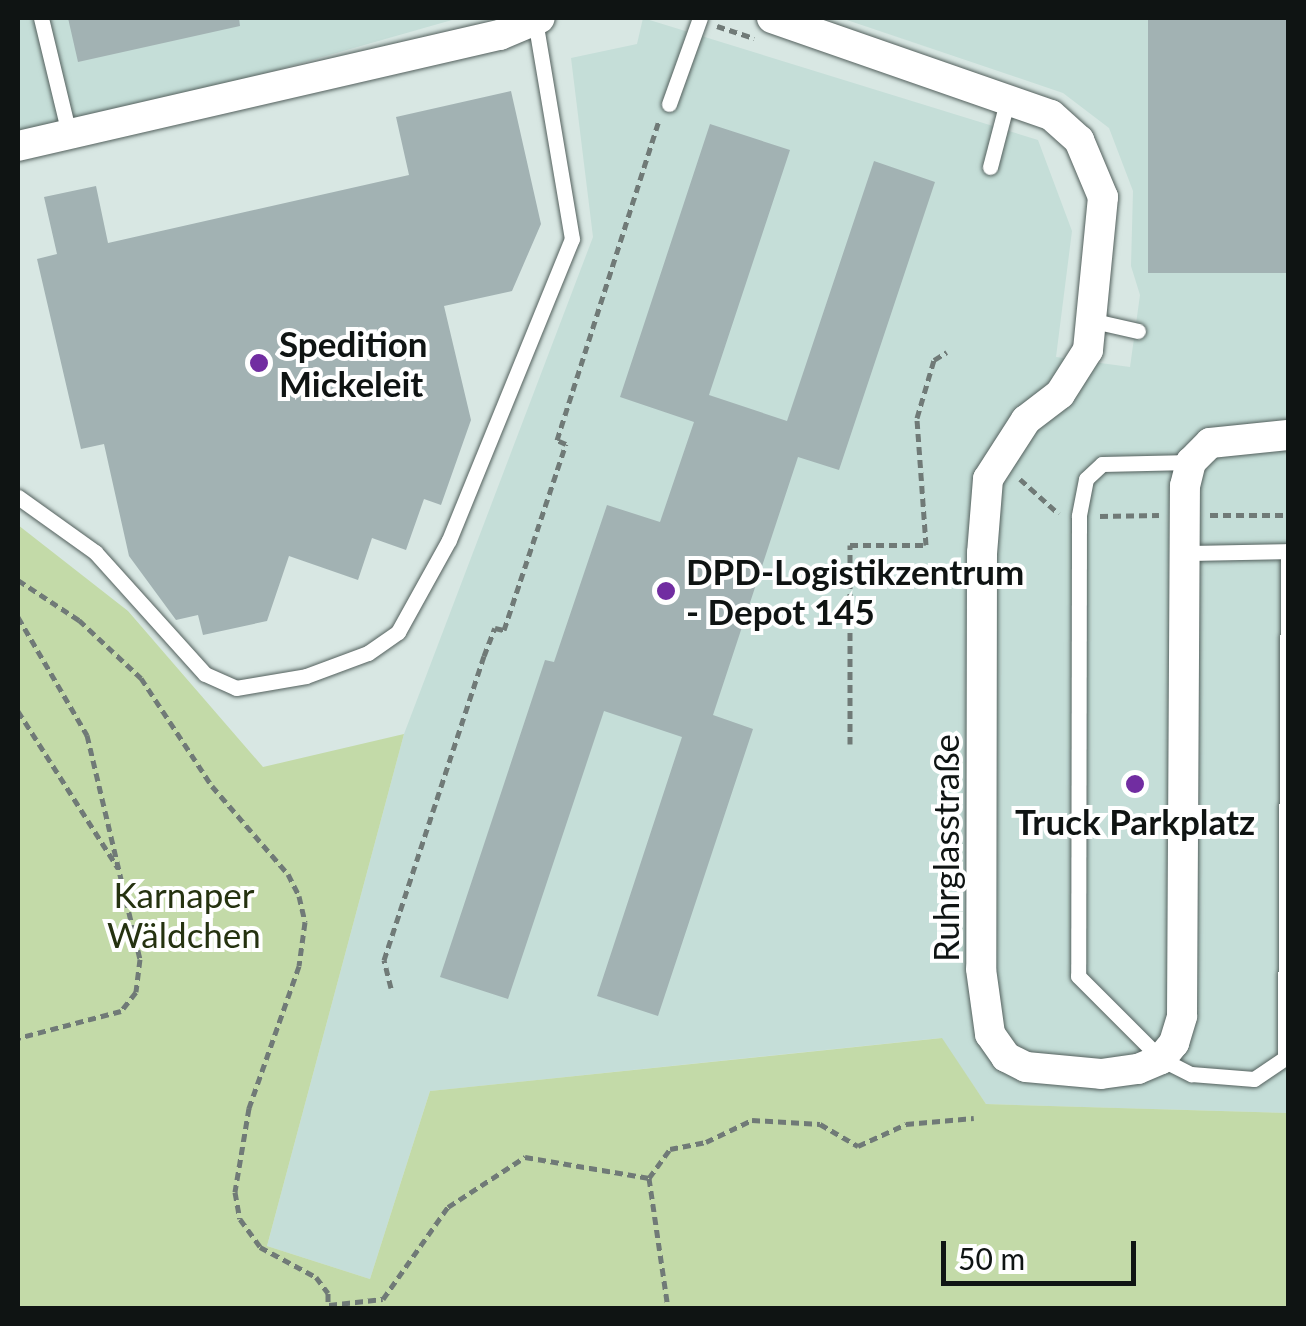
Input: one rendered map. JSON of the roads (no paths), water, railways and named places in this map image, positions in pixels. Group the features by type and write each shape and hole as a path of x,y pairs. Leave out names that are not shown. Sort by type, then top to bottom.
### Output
{"street":[{"path":"18,146 500,36 537,19"},
{"name":"Ruhrglasstraße","path":"770,30 1008,96 1051,115 1079,140 1096,168 1104,232 1094,321 1076,373 1026,420 988,480 982,553 981,969 990,1034 1006,1057 1054,1072 1138,1069 1161,1059"},
{"path":"1161,1059 1174,1043 1182,1016 1184,554 1192,462 1210,443 1288,434"}],"lane":[{"path":"41,18 69,134"},
{"path":"18,497 96,552 204,674 236,688 306,676 368,654 398,632 448,540 572,239 537,19"},
{"path":"665,109 699,19"},
{"path":"990,167 1008,96"},
{"path":"1094,321 1138,331"},
{"path":"1184,554 1288,551 1284,1058 1254,1078 1190,1074 1161,1059 1078,976 1079,516 1086,479 1102,464 1192,462"}],"place":[{"name":"Spedition Mickeleit","path":"259,363"},
{"name":"DPD-Logistikzentrum - Depot 145","path":"666,591"},
{"name":"Truck Parkplatz","path":"1135,784"}],"park label":[{"name":"Karnaper Wäldchen","path":"184,914"}]}
